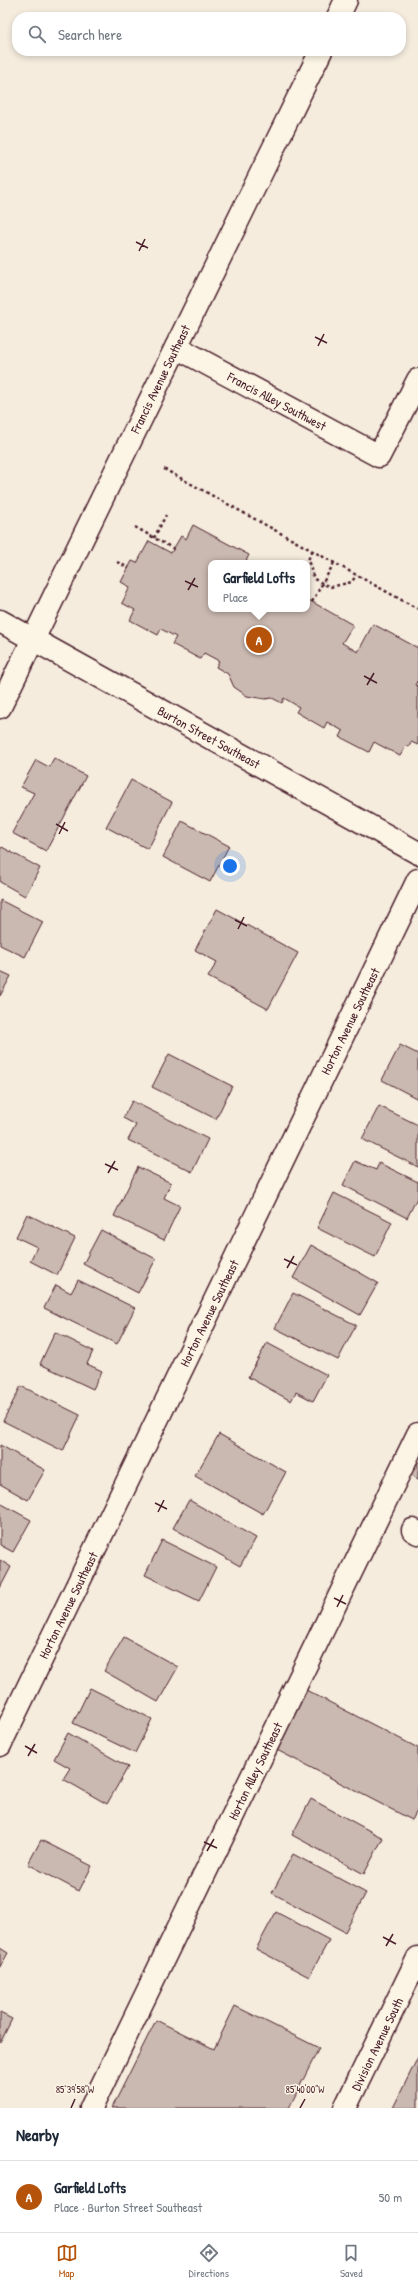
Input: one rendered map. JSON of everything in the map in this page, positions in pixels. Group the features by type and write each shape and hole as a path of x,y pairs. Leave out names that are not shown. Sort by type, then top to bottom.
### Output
{"street":[{"path":"340,12 346,0"},
{"name":"Francis Avenue Southeast","path":"0,707 319,56"},
{"name":"Francis Alley Southwest","path":"176,346 379,456 418,380"},
{"name":"Burton Street Southeast","path":"0,621 418,853"},
{"name":"Horton Avenue Southeast","path":"0,1745 418,880"},
{"name":"Horton Alley Southeast","path":"91,2108 418,1434"},
{"name":"Division Avenue South","path":"345,2108 418,1958"}],"path":[{"path":"164,469 418,609"},
{"path":"154,538 166,515"},
{"path":"135,527 174,549"},
{"path":"308,560 312,551"},
{"path":"117,562 129,568"},
{"path":"312,602 334,563"},
{"path":"310,566 314,579 330,587 352,582 356,575"}],"building":[{"path":"193,525 249,555 246,560 208,560 208,612 310,612 310,601 353,625 342,643 358,652 373,624 418,648 418,680 415,685 418,686 418,745 411,742 409,747 406,746 400,756 374,742 369,752 340,737 343,731 327,722 324,728 296,712 299,707 284,698 282,703 272,698 265,699 247,696 234,687 228,674 216,667 219,661 204,653 200,659 172,644 176,637 161,629 158,635 130,620 135,610 122,603 130,587 121,582 132,561 137,563 149,541 171,553 181,536 186,539"},
{"path":"54,758 86,776 46,851 12,833 34,793 21,787 36,760 49,767"},
{"path":"131,780 172,802 148,849 106,827"},
{"path":"182,821 229,846 210,882 163,857"},
{"path":"2,847 40,868 25,896 0,882 0,850"},
{"path":"0,900 43,922 25,957 0,945"},
{"path":"217,909 298,953 268,1009 208,977 217,962 195,950"},
{"path":"0,971 11,976 0,996"},
{"path":"400,1045 418,1054 418,1099 382,1080"},
{"path":"169,1054 232,1086 216,1119 152,1087"},
{"path":"132,1101 208,1139 192,1172 128,1140 136,1125 123,1118"},
{"path":"379,1106 418,1125 418,1167 362,1139"},
{"path":"355,1161 376,1170 379,1163 418,1182 418,1196 407,1218 343,1185"},
{"path":"138,1167 171,1183 164,1198 180,1206 164,1240 114,1216"},
{"path":"334,1193 392,1222 375,1257 317,1228"},
{"path":"27,1214 75,1238 57,1275 30,1261 37,1247 16,1237"},
{"path":"101,1230 156,1259 138,1293 83,1264"},
{"path":"311,1245 378,1283 360,1315 293,1278"},
{"path":"78,1280 135,1308 117,1344 44,1308 56,1285 71,1293"},
{"path":"293,1293 356,1325 338,1360 275,1328"},
{"path":"55,1332 93,1351 87,1364 102,1371 93,1389 40,1364"},
{"path":"267,1343 327,1375 313,1401 296,1392 291,1401 248,1377"},
{"path":"21,1386 80,1415 63,1451 3,1421"},
{"path":"219,1434 286,1472 263,1514 195,1476"},
{"path":"0,1445 45,1470 28,1500 0,1484"},
{"path":"418,1450 418,1479 406,1472"},
{"path":"189,1500 256,1538 240,1566 173,1528"},
{"path":"0,1503 31,1520 13,1552 0,1545"},
{"path":"162,1540 216,1567 199,1601 145,1575"},
{"path":"0,1560 11,1567 0,1588"},
{"path":"124,1637 178,1667 158,1702 104,1671"},
{"path":"90,1688 152,1719 135,1753 73,1723"},
{"path":"304,1689 418,1748 418,1809 412,1820 273,1748"},
{"path":"68,1733 128,1767 107,1804 63,1779 70,1768 54,1759"},
{"path":"311,1799 383,1838 364,1874 292,1835"},
{"path":"41,1840 92,1866 79,1891 28,1864"},
{"path":"293,1854 366,1893 345,1932 272,1893"},
{"path":"276,1912 329,1940 309,1977 256,1949"},
{"path":"0,1948 8,1953 0,1967"},
{"path":"235,2006 319,2048 289,2108 112,2108 156,2020 214,2049"},
{"path":"0,2013 12,2019 0,2043"},
{"path":"418,2057 418,2108 393,2108"}],"place":[{"name":"Garfield Lofts","path":"259,640"}]}
